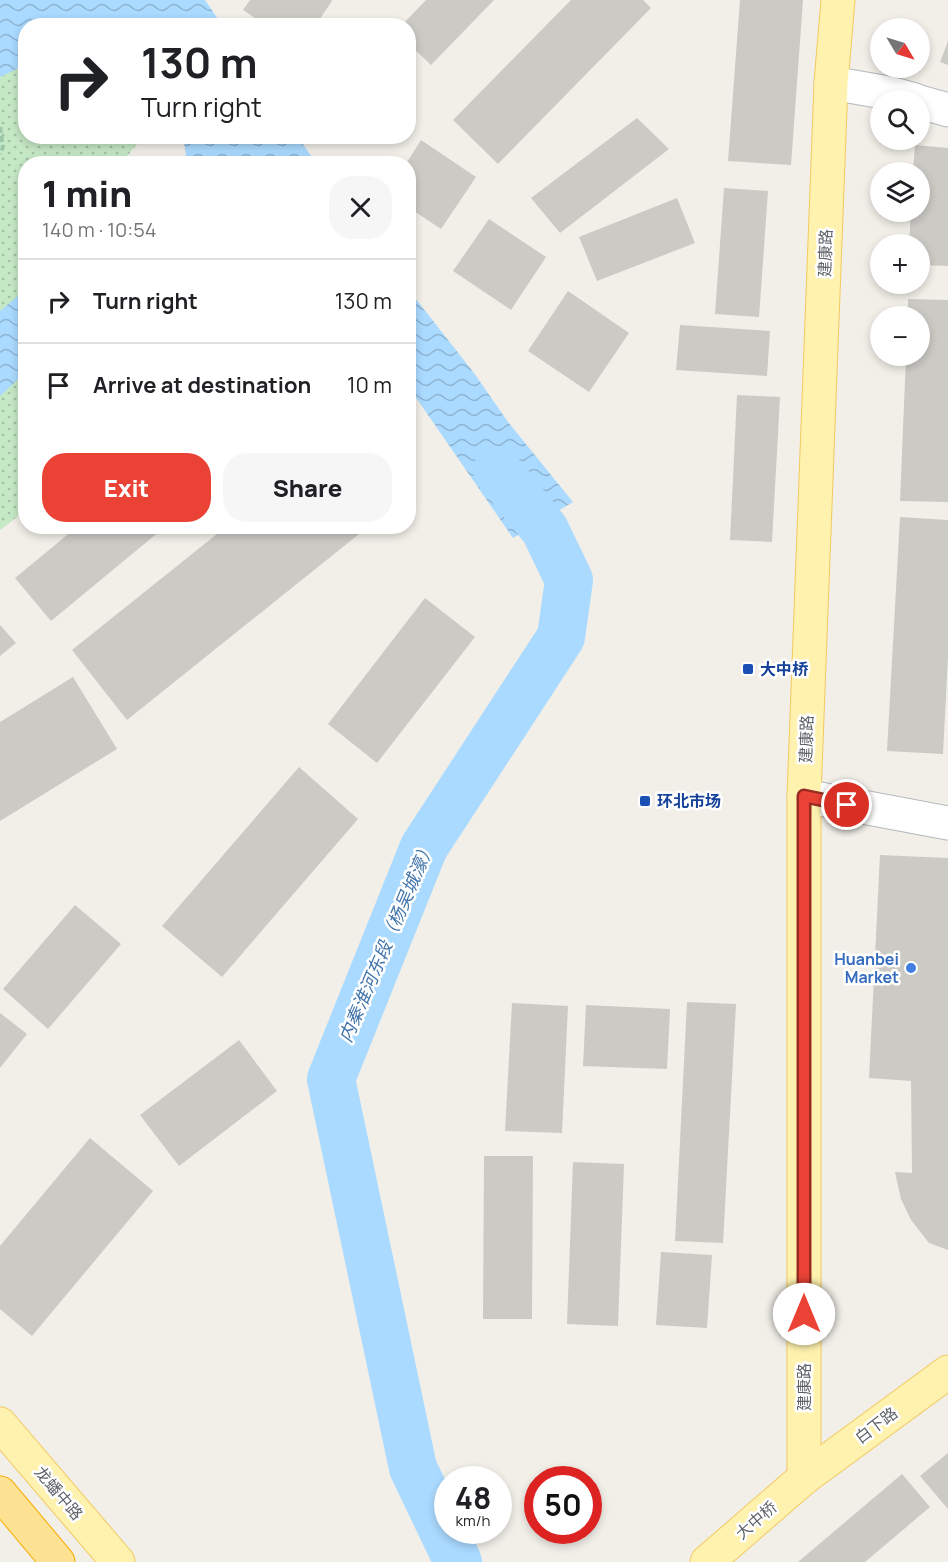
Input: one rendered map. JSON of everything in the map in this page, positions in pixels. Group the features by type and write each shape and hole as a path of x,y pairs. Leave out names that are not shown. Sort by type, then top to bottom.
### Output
{"highway":[{"path":"0,1493 58,1562"}],"main road":[{"name":"建康路","path":"804,1479 804,796 831,82 838,0"},
{"name":"白下路","path":"804,1479 948,1372"},
{"name":"龙蟠中路","path":"0,1424 118,1562"},
{"name":"大中桥","path":"707,1562 804,1479"}],"street":[{"path":"831,82 873,90"},
{"path":"930,105 948,110"},
{"path":"804,796 948,823"}],"path":[{"path":"0,127 3,147 0,154"}],"green space":[{"path":"0,14 18,44 18,144 137,144 127,156 18,156 18,516 0,530"}],"water":[{"path":"0,0 205,0 217,18 18,18 18,68 0,77"},
{"path":"184,144 303,144 311,156 186,156"},
{"path":"18,296 18,379 0,396 0,311"},
{"path":"416,299 474,373 508,422 573,502 513,538 416,398"}],"building":[{"path":"250,0 332,1 320,18 255,18 243,10"},
{"path":"426,0 494,0 431,65 416,51 416,18 409,18"},
{"path":"571,0 643,0 651,8 498,164 453,120"},
{"path":"740,0 803,0 791,165 728,161"},
{"path":"948,41 948,65 940,62"},
{"path":"637,118 669,149 560,233 531,198"},
{"path":"421,140 476,177 441,229 416,212 416,156 411,156"},
{"path":"930,146 948,148 948,266 930,265 930,234 910,234 910,222 930,222 930,162 914,162 915,150 930,150"},
{"path":"724,188 768,191 759,317 715,314"},
{"path":"677,198 695,243 597,281 579,237"},
{"path":"489,219 546,257 511,310 453,271"},
{"path":"568,291 629,333 589,392 528,351"},
{"path":"908,299 948,300 948,502 900,501 906,366 930,366 930,306 908,306"},
{"path":"680,325 770,331 767,376 676,370"},
{"path":"737,395 780,397 772,542 730,540"},
{"path":"900,517 948,520 948,657 943,754 887,751"},
{"path":"68,534 156,534 51,621 15,578"},
{"path":"217,534 359,534 127,720 72,650"},
{"path":"425,598 475,637 377,763 328,724"},
{"path":"0,625 16,643 0,656"},
{"path":"73,677 117,749 0,821 0,722"},
{"path":"299,767 358,819 222,977 162,926"},
{"name":"Huanbei Market","path":"880,855 948,858 948,1250 929,1243 911,1220 901,1199 895,1172 912,1173 911,1081 869,1078"},
{"path":"75,905 121,944 48,1029 3,989"},
{"path":"687,1002 736,1004 723,1243 675,1241"},
{"path":"512,1003 568,1006 562,1133 505,1131"},
{"path":"586,1005 670,1009 667,1069 583,1066"},
{"path":"0,1013 27,1034 0,1068"},
{"path":"239,1040 277,1091 179,1166 140,1115"},
{"path":"90,1138 153,1191 32,1336 0,1309 0,1246"},
{"path":"484,1156 533,1156 532,1319 483,1319"},
{"path":"573,1162 624,1164 618,1326 567,1324"},
{"path":"661,1252 712,1255 707,1328 656,1325"},
{"path":"948,1453 948,1509 920,1476"},
{"path":"902,1474 930,1507 865,1562 798,1562"}],"waterway":[{"name":"内秦淮河东段（杨吴城濠）","path":"458,1562 413,1468 331,1079 424,847 561,637 569,580 545,530 497,470"}],"place":[{"name":"大中桥","path":"748,669"},
{"name":"环北市场","path":"645,801"},
{"name":"Huanbei Market","path":"911,968"}],"route":[{"path":"804,1314 804,796 847,805"}]}
